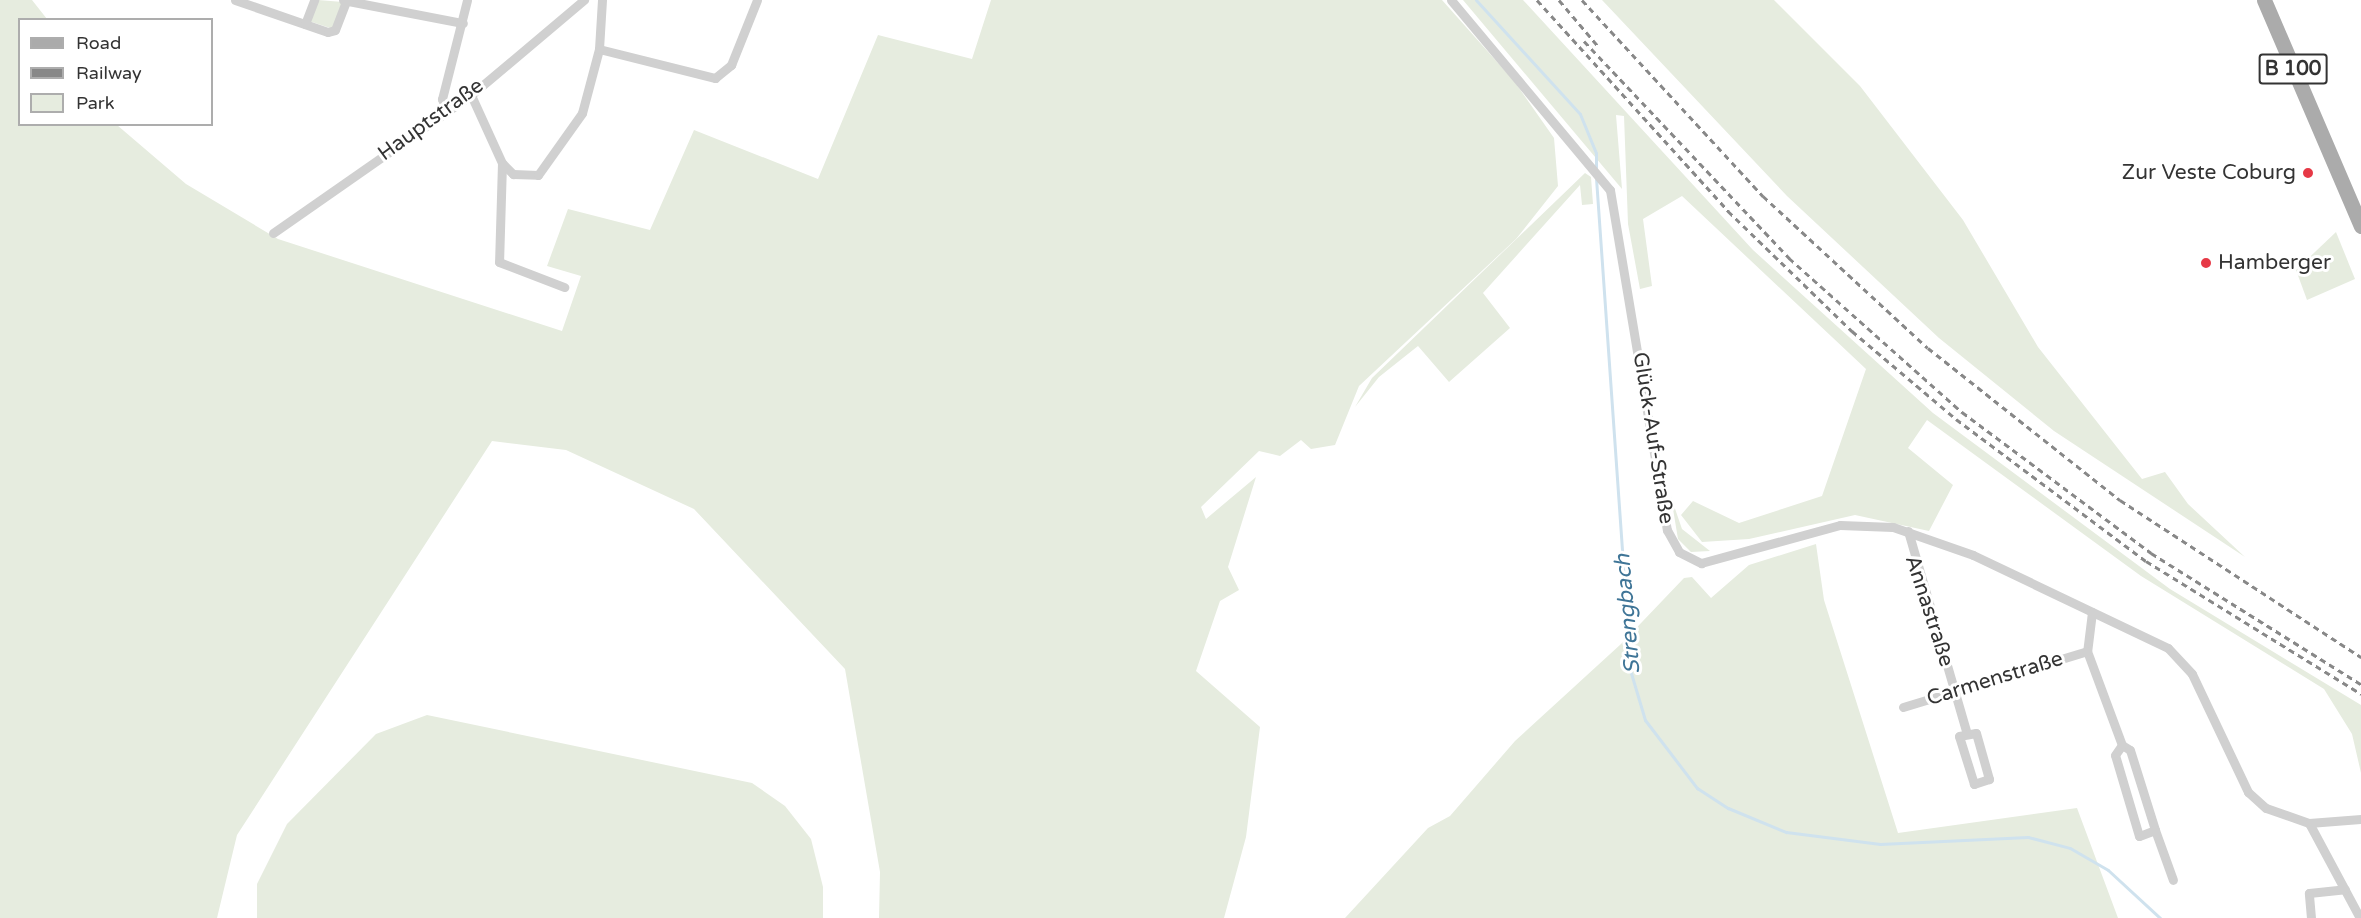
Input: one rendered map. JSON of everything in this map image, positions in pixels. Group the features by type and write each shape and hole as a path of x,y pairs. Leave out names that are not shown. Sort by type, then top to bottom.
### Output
{"main road":[{"name":"B 100","path":"2264,0 2361,226"}],"street":[{"path":"235,0 305,24 335,30 344,1 463,23"},
{"path":"305,24 314,0"},
{"path":"447,111 442,99 467,0"},
{"name":"Hauptstraße","path":"273,232 471,95 584,0"},
{"path":"471,95 502,163 513,174 538,175 582,113 599,49 602,0"},
{"path":"599,49 715,78 731,65 757,0"},
{"name":"Glück-Auf-Straße","path":"1451,0 1589,167 1606,182 1667,530 1679,552 1701,563 1840,525 1908,531 1973,555 2092,612 2181,659 2248,792 2266,808 2308,823 2361,819"},
{"path":"502,163 499,262 564,287"},
{"name":"Annastraße","path":"1908,531 1967,734"},
{"path":"2092,612 2087,651 2122,745 2130,750 2172,880"},
{"name":"Carmenstraße","path":"1903,707 2087,651"},
{"path":"1976,733 1989,779 1974,784 1959,736 1967,734 1976,733"},
{"path":"2122,745 2115,755 2139,836 2155,830"},
{"path":"2308,823 2360,918"},
{"path":"2311,918 2309,893 2345,889"}],"green space":[{"path":"0,0 32,0 46,18 18,18 18,126 118,126 186,184 278,239 562,331 581,276 547,266 568,209 650,230 694,130 818,179 878,35 972,59 991,0 1442,0 1514,81 1554,138 1558,186 1516,239 1359,386 1335,445 1311,449 1301,440 1280,456 1259,451 1201,507 1206,519 1256,477 1228,567 1239,590 1220,601 1196,671 1260,727 1246,837 1224,918 879,918 880,872 845,669 694,509 566,450 492,441 237,835 217,918 0,918"},
{"path":"318,0 343,2 333,29 309,21"},
{"path":"1463,0 1523,0 1753,250 1933,413 2170,589 2361,705 2361,773 2352,734 2324,689 2141,576 1927,420 1908,448 1953,485 1929,531 1855,515 1749,539 1702,542 1681,515 1693,501 1739,523 1822,496 1866,369 1682,196 1643,219 1652,286 1640,289 1628,224 1624,116 1616,115 1622,189"},
{"path":"1602,0 1774,0 1860,86 1963,220 2038,347 2142,479 2165,472 2188,504 2245,557 2054,431 1939,338 1787,196"},
{"path":"1585,173 1591,177 1593,204 1582,205 1580,185 1483,293 1510,328 1449,382 1418,346 1379,377 1355,407 1372,378"},
{"path":"2336,232 2355,279 2307,300 2296,270"},
{"path":"1671,497 1682,529 1710,551 1691,552 1678,539"},
{"path":"1816,544 1824,600 1898,833 2077,808 2118,918 1345,918 1428,828 1450,816 1515,741 1621,644 1684,578 1692,577 1711,598 1749,565"},
{"path":"427,715 752,783 785,806 811,839 823,887 823,918 257,918 257,884 287,824 376,734"}],"waterway":[{"name":"Strengbach","path":"1476,0 1580,114 1596,153 1596,168"},
{"name":"Strengbach","path":"1596,178 1631,673 1645,720 1697,788 1728,808 1786,832 1880,844 2028,837 2070,848 2108,870 2160,918"}],"railway":[{"path":"1537,0 1728,211 1852,331 1956,419 2146,561 2361,694"},
{"path":"1559,0 1597,45"},
{"path":"1582,0 1763,196 1928,348 2120,500 2361,657"},
{"path":"1584,41 1789,258 1962,412 2151,553 2361,684"}],"place":[{"name":"Zur Veste Coburg","path":"2308,173"},
{"name":"Hamberger","path":"2206,263"}]}
